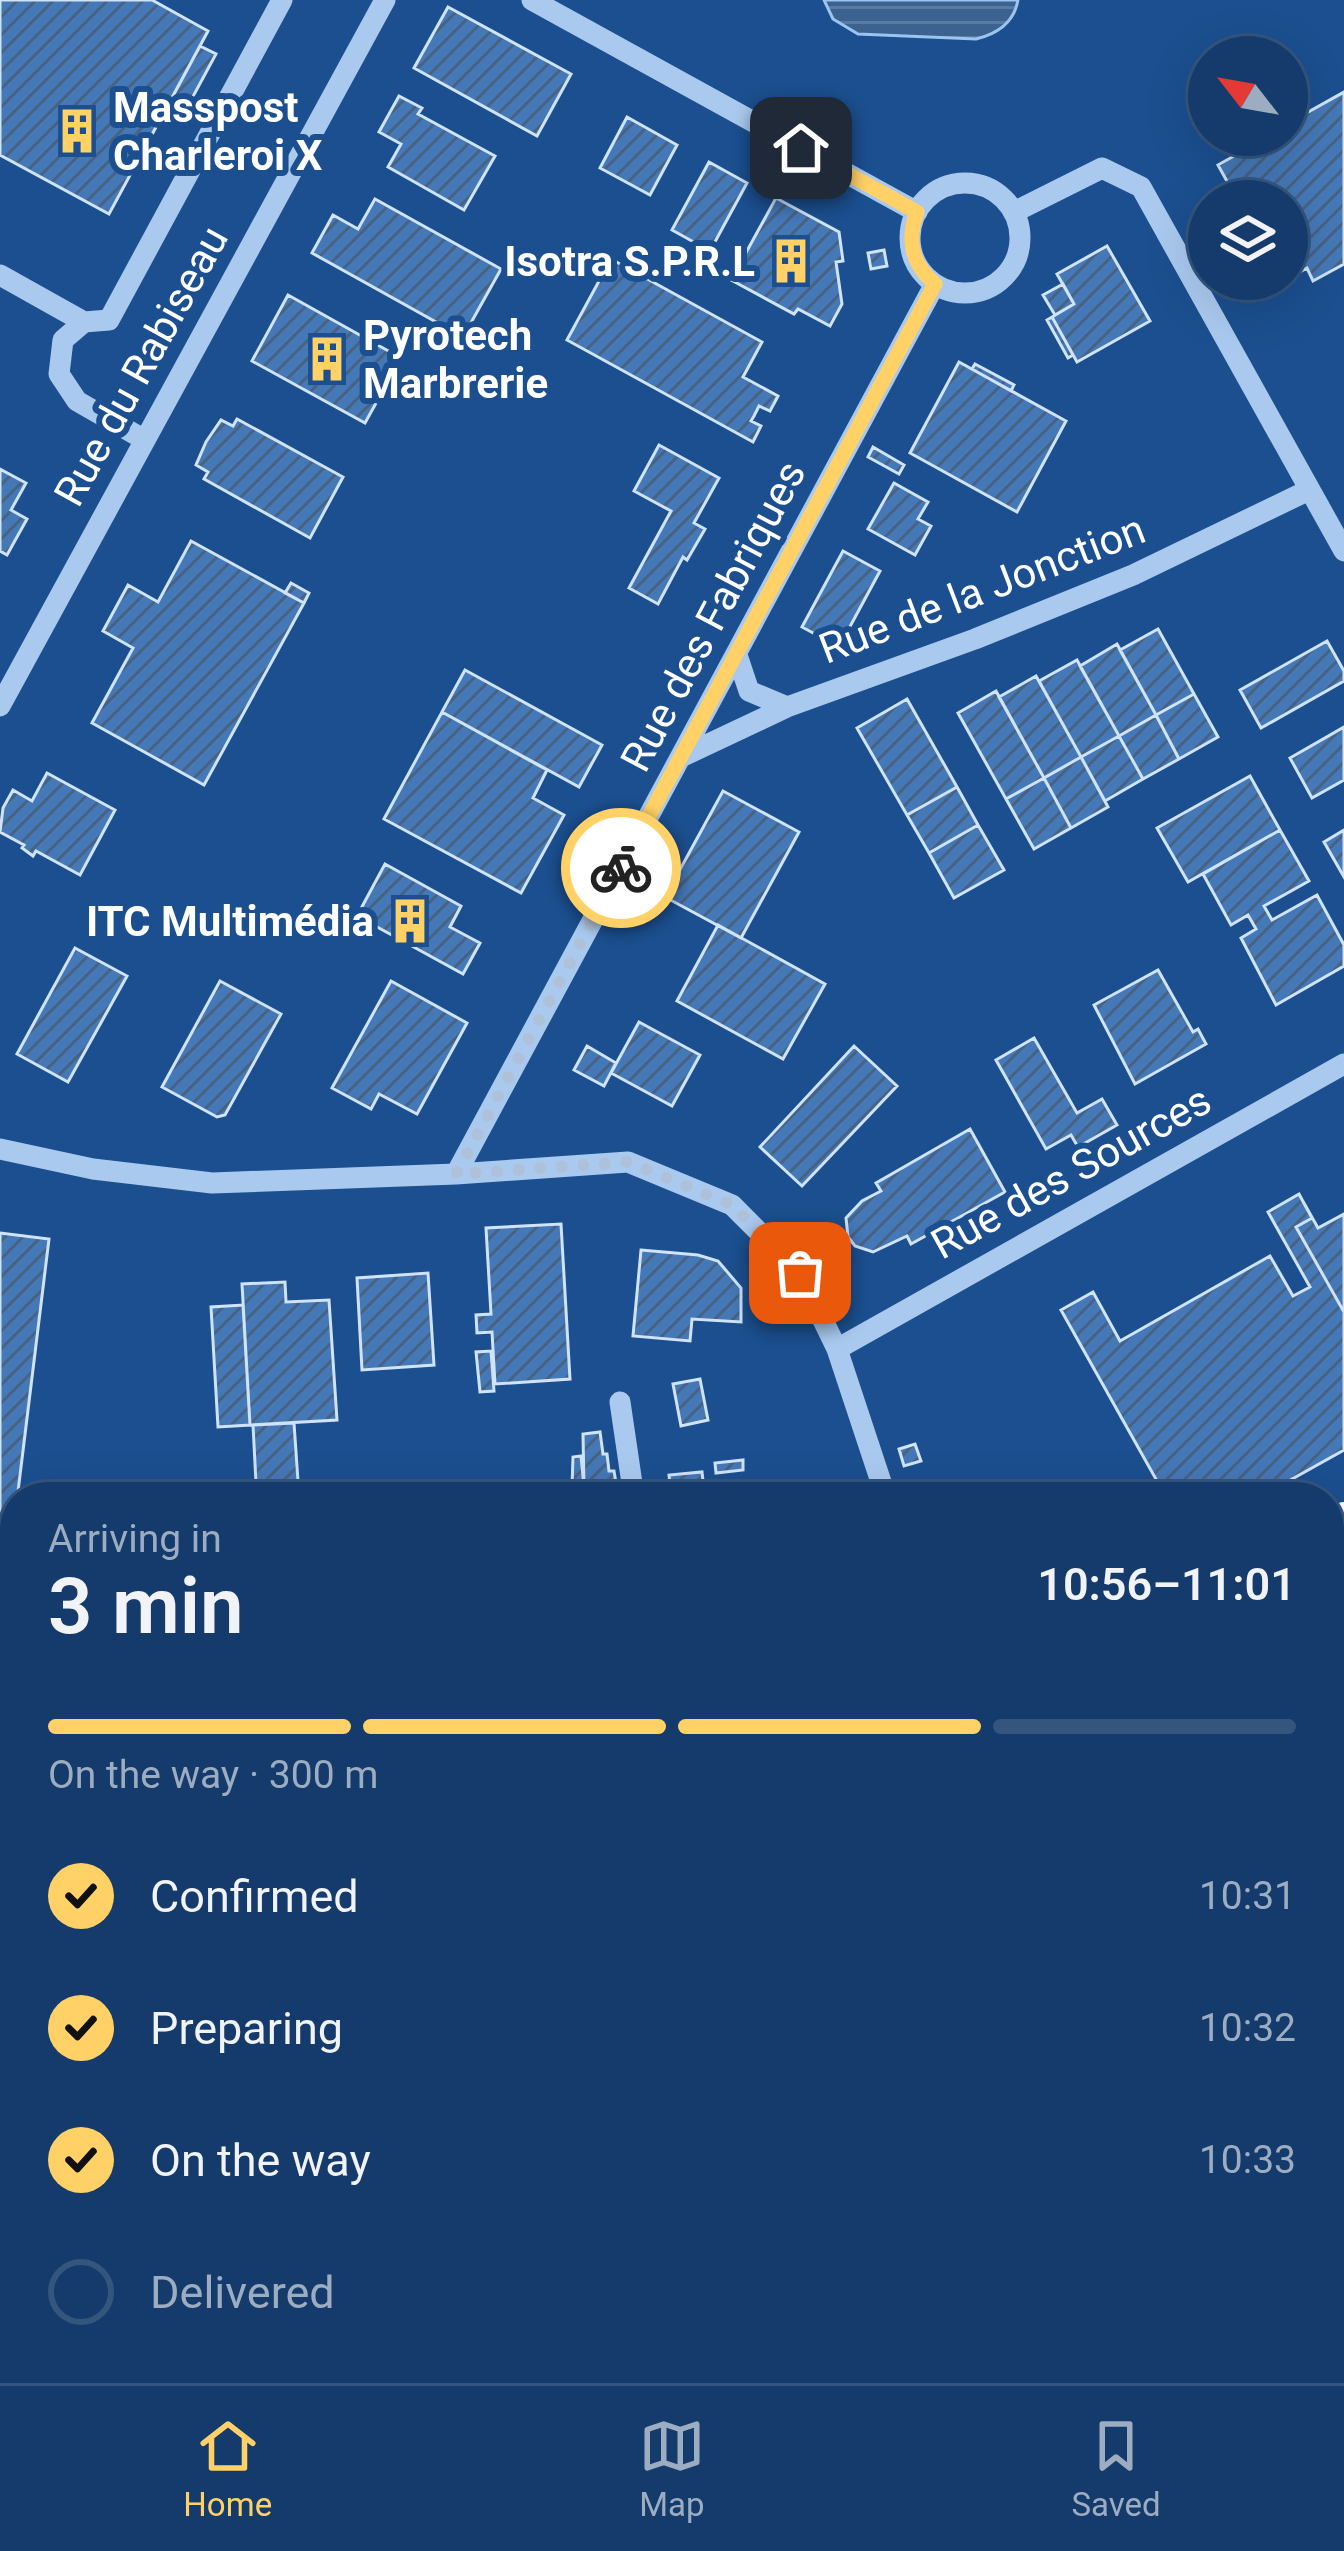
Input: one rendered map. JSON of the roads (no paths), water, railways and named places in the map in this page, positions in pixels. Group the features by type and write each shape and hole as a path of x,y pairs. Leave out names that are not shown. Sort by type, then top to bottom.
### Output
{"street":[{"path":"0,275 84,322 109,320 282,0"},
{"name":"Rue du Rabiseau","path":"0,706 385,0"},
{"path":"532,0 917,212"},
{"path":"1014,212 1102,168 1141,187 1344,551"},
{"path":"957,184 990,188 1014,212 1020,247 1003,279 970,293 935,284 923,274 910,244 917,212 941,189 957,184"},
{"name":"Rue des Fabriques","path":"456,1174 935,284"},
{"path":"84,322 63,340 59,374 77,401 145,440"},
{"name":"Rue de la Jonction","path":"681,757 787,707 1133,575 1309,490"},
{"path":"737,655 749,691 787,707"},
{"name":"Rue des Sources","path":"837,1349 1344,1064"},
{"path":"0,1149 93,1169 212,1183 628,1162 732,1205 800,1273 837,1349 881,1482"},
{"path":"620,1402 632,1482"}],"water":[{"path":"824,0 1018,0 1003,26 976,39 858,34 833,19"}],"place":[{"name":"Masspost Charleroi X","path":"77,131"},
{"name":"Isotra S.P.R.L","path":"791,261"},
{"name":"Pyrotech Marbrerie","path":"327,359"},
{"name":"ITC Multimédia","path":"410,921"}]}
